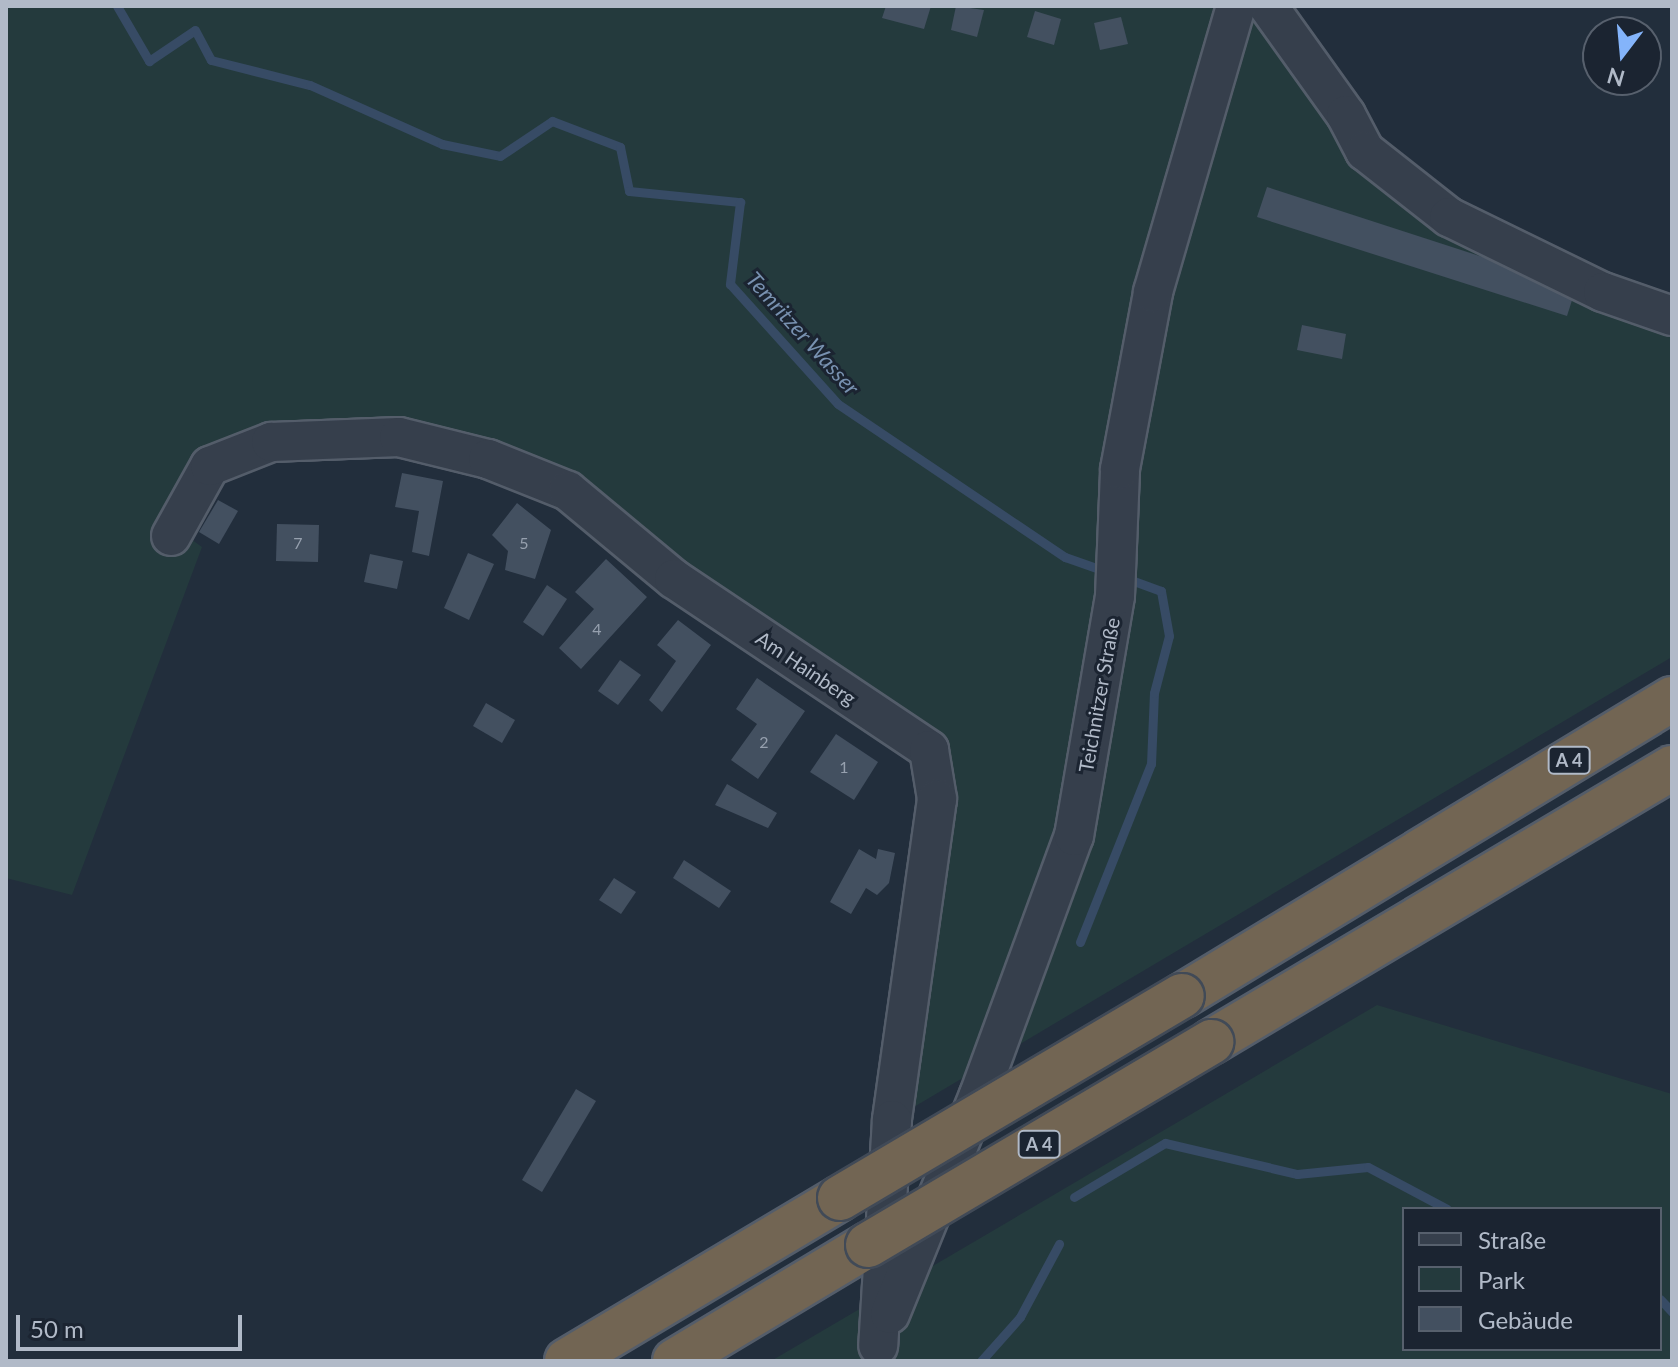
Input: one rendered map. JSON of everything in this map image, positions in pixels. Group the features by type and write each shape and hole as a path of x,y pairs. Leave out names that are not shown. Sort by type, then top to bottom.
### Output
{"highway":[{"name":"A 4","path":"567,1361 1182,996 1672,699"},
{"name":"A 4","path":"675,1361 1672,768"}],"street":[{"name":"Teichnitzer Straße","path":"874,1353 979,1095 1074,836 1111,624 1120,537 1123,451 1153,292 1236,6"},
{"path":"1268,6 1346,115 1365,151 1449,217 1603,292 1672,316"},
{"name":"Am Hainberg","path":"171,536 210,466 271,442 399,437 488,459 568,491 674,579 929,750 937,799 892,1120 874,1353"}],"green space":[{"path":"6,6 1268,6 1365,151 1672,316 1672,657 892,1120 929,750 488,459 271,442 207,483 184,534 202,547 72,895 6,878"},
{"path":"1377,1005 1672,1094 1672,1361 771,1361"}],"building":[{"path":"886,6 931,6 924,29 882,18"},
{"path":"956,6 984,10 977,37 951,30"},
{"path":"1035,11 1061,19 1054,45 1027,37"},
{"path":"1121,17 1128,44 1100,50 1094,23"},
{"path":"1267,187 1492,260 1574,294 1567,316 1257,217"},
{"path":"1302,325 1346,334 1342,359 1297,350"},
{"path":"402,473 443,481 429,556 412,552 419,511 395,507"},
{"path":"218,500 238,511 219,544 199,532"},
{"path":"517,503 551,530 535,579 505,570 508,551 492,535"},
{"path":"277,524 319,525 318,562 276,561"},
{"path":"468,553 494,564 469,620 444,608"},
{"path":"370,554 403,561 397,589 364,582"},
{"path":"606,559 647,597 581,669 559,648 594,609 575,592"},
{"path":"547,585 567,599 543,636 523,622"},
{"path":"678,620 711,645 662,712 649,700 676,661 657,645"},
{"path":"620,660 641,675 618,705 598,691"},
{"path":"757,678 805,711 758,779 731,760 757,724 736,709"},
{"path":"486,703 515,720 502,743 473,726"},
{"path":"836,734 878,762 854,800 810,772"},
{"path":"727,784 777,813 768,828 715,805"},
{"path":"859,849 876,859 878,849 895,853 889,883 877,895 866,888 851,914 830,902"},
{"path":"684,860 731,891 719,908 673,878"},
{"path":"614,878 636,892 621,914 599,900"},
{"path":"576,1089 596,1101 542,1192 522,1180"}],"waterway":[{"name":"Temritzer Wasser","path":"117,6 149,61 195,30 211,60 310,85 442,144 500,156 552,121 620,147 629,191 740,202 730,284 838,404 1065,557 1108,572"},
{"name":"Temritzer Wasser","path":"1080,942 1151,764 1154,693 1169,636 1161,591 1126,578"},
{"name":"Temritzer Wasser","path":"1074,1197 1165,1143 1297,1174 1368,1167 1443,1207"},
{"path":"981,1361 1020,1317 1059,1244"},
{"name":"Temritzer Wasser","path":"1662,1301 1672,1312"}]}
